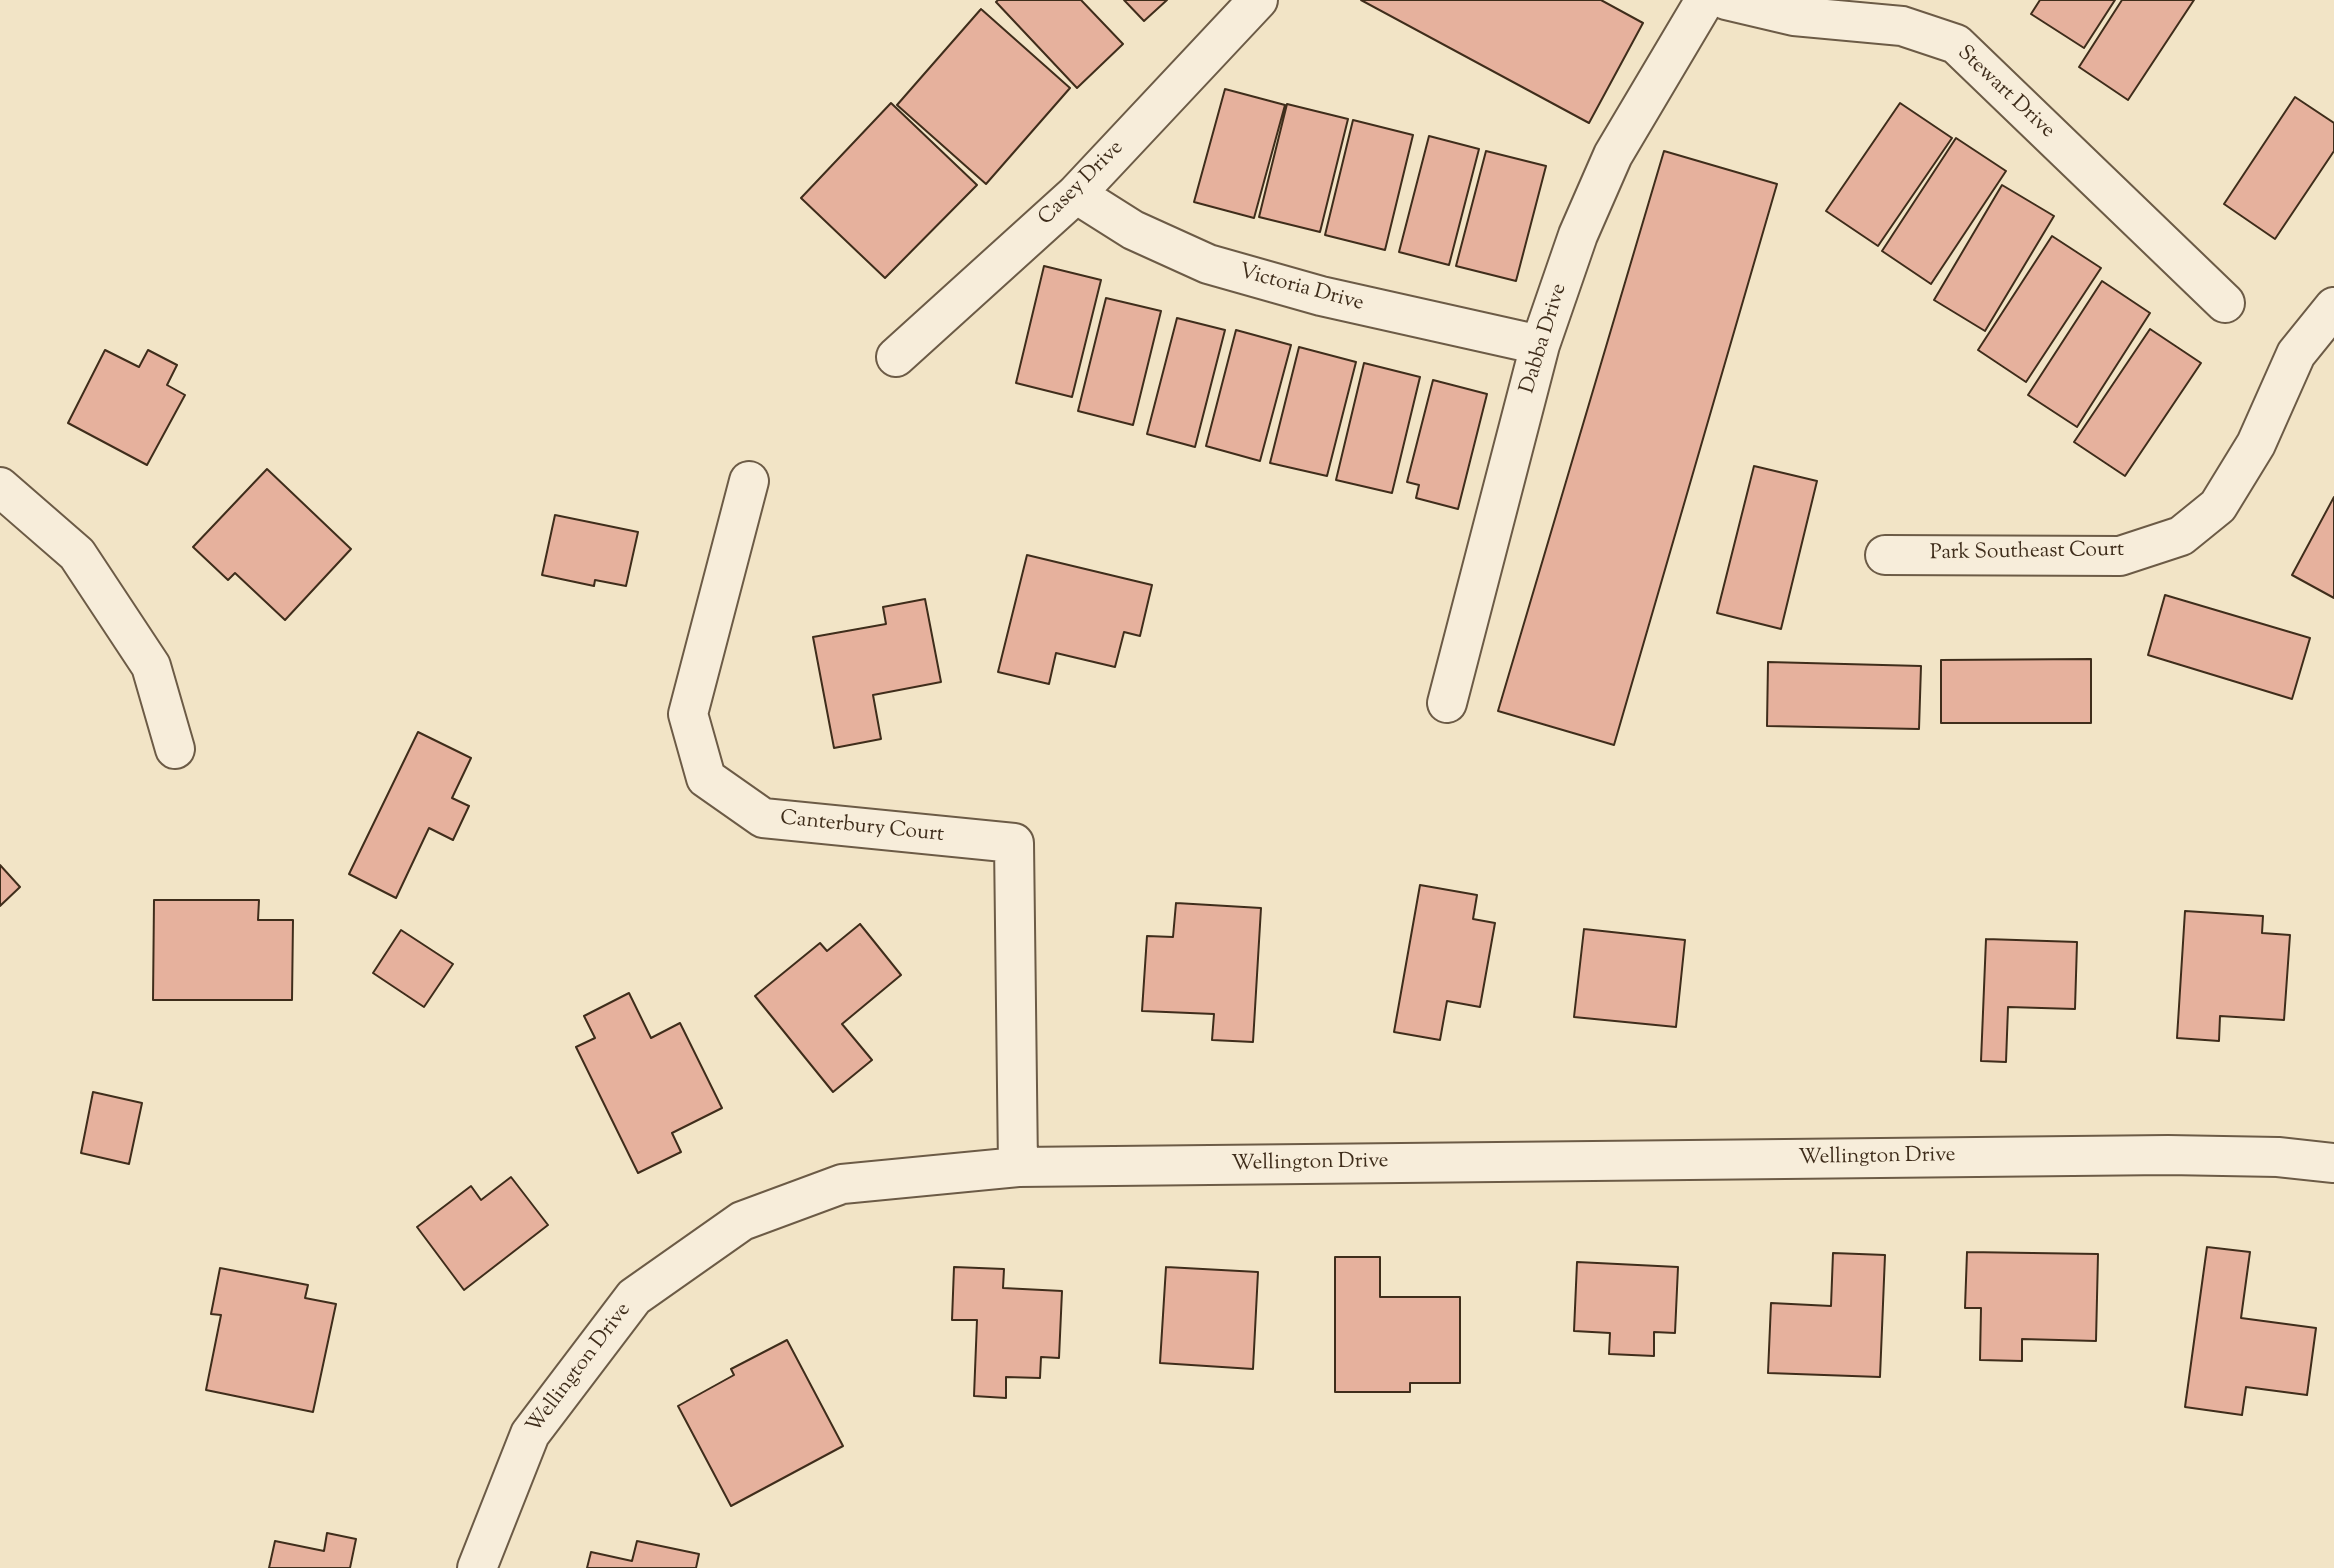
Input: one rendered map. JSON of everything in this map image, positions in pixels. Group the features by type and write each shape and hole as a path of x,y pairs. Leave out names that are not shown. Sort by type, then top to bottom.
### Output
{"street":[{"name":"Casey Drive","path":"895,356 1076,194 1258,0"},
{"name":"Dabba Drive","path":"1447,703 1540,345 1578,235 1613,155 1705,0"},
{"name":"Stewart Drive","path":"1726,0 1794,16 1902,26 1956,44 2225,303"},
{"name":"Victoria Drive","path":"1076,194 1132,230 1208,264 1321,296 1540,345"},
{"name":"Park Southeast Court","path":"1885,555 2120,555 2181,537 2218,506 2256,444 2296,354 2334,307"},
{"name":"Canterbury Court","path":"749,481 688,714 706,778 763,818 1014,843 1018,1167"},
{"path":"0,486 76,554 151,666 175,750"},
{"name":"Wellington Drive","path":"477,1568 530,1434 634,1297 742,1221 842,1184 1018,1167 2168,1155 2278,1157 2334,1163"}],"building":[{"path":"1081,0 1123,44 1077,88 996,2"},
{"path":"1124,0 1167,0 1144,21"},
{"path":"1361,0 1601,0 1643,23 1589,123"},
{"path":"2040,0 2115,0 2084,48 2031,14"},
{"path":"2122,0 2194,0 2128,100 2079,67"},
{"path":"981,9 1070,88 986,184 897,105"},
{"path":"1225,89 1285,105 1254,218 1194,202"},
{"path":"2295,97 2334,123 2334,151 2275,239 2224,204"},
{"path":"891,103 977,185 885,278 801,198"},
{"path":"1900,103 1952,138 1878,246 1826,211"},
{"path":"1287,104 1348,119 1320,232 1259,217"},
{"path":"1353,120 1413,135 1385,250 1325,235"},
{"path":"1429,136 1479,149 1449,265 1399,252"},
{"path":"1956,138 2006,171 1931,284 1882,251"},
{"path":"1486,151 1546,166 1516,281 1456,266"},
{"path":"1664,151 1777,184 1614,745 1498,711"},
{"path":"2002,185 2054,216 1985,331 1934,300"},
{"path":"2052,236 2101,268 2026,382 1978,350"},
{"path":"1044,266 1101,280 1072,397 1016,383"},
{"path":"2102,281 2150,313 2077,427 2028,395"},
{"path":"1106,298 1161,311 1133,425 1078,411"},
{"path":"1177,318 1225,330 1195,447 1147,434"},
{"path":"2150,329 2201,363 2125,476 2074,442"},
{"path":"1236,330 1291,345 1260,461 1206,446"},
{"path":"1299,347 1356,362 1327,476 1270,463"},
{"path":"105,350 139,367 148,350 177,365 167,385 185,395 147,465 68,423"},
{"path":"1364,363 1420,377 1392,493 1336,480"},
{"path":"1433,380 1487,394 1458,509 1416,498 1419,485 1407,482"},
{"path":"1754,466 1817,481 1781,629 1717,613"},
{"path":"267,469 351,549 285,620 235,573 228,580 193,547"},
{"path":"2334,497 2334,598 2292,575"},
{"path":"555,515 638,532 626,586 595,580 594,586 542,575"},
{"path":"1027,555 1152,585 1140,636 1124,632 1115,667 1056,653 1049,684 998,672"},
{"path":"2165,595 2310,638 2292,699 2148,655"},
{"path":"925,599 941,682 873,695 881,739 834,748 813,637 886,624 883,607"},
{"path":"2091,659 2091,723 1941,723 1941,660"},
{"path":"1768,662 1921,666 1919,729 1767,726"},
{"path":"418,732 471,758 452,798 469,806 453,840 429,828 396,898 349,874"},
{"path":"0,865 20,887 0,906"},
{"path":"1420,885 1477,895 1473,919 1495,923 1480,1007 1447,1001 1440,1040 1394,1032"},
{"path":"154,900 259,900 258,920 293,920 292,1000 153,1000"},
{"path":"1176,903 1261,908 1253,1042 1212,1040 1214,1014 1142,1011 1147,936 1173,937"},
{"path":"2185,911 2263,916 2262,933 2290,935 2284,1020 2220,1016 2219,1041 2177,1038"},
{"path":"860,924 901,975 842,1024 872,1060 833,1092 755,996 820,943 827,951"},
{"path":"1584,929 1685,940 1676,1027 1574,1017"},
{"path":"401,930 453,964 424,1007 373,973"},
{"path":"1986,939 2077,942 2075,1009 2008,1007 2006,1062 1981,1061"},
{"path":"629,993 651,1038 680,1023 722,1108 672,1133 681,1152 638,1173 576,1047 595,1038 584,1016"},
{"path":"93,1092 142,1103 129,1164 81,1153"},
{"path":"511,1177 548,1225 464,1290 417,1227 471,1186 481,1200"},
{"path":"2207,1247 2250,1252 2241,1318 2316,1328 2307,1395 2246,1387 2242,1415 2185,1407"},
{"path":"1967,1252 2098,1254 2096,1341 2022,1339 2022,1361 1980,1360 1981,1308 1965,1308"},
{"path":"1833,1253 1885,1255 1880,1377 1768,1373 1771,1303 1831,1306"},
{"path":"1335,1257 1380,1257 1380,1297 1460,1297 1460,1383 1410,1383 1410,1392 1335,1392"},
{"path":"1577,1262 1678,1267 1675,1333 1654,1332 1654,1356 1609,1354 1610,1333 1574,1331"},
{"path":"954,1267 1004,1269 1003,1288 1062,1291 1059,1358 1041,1357 1040,1378 1006,1377 1006,1398 974,1396 977,1320 952,1320"},
{"path":"1166,1267 1258,1272 1253,1369 1160,1363"},
{"path":"220,1268 308,1285 305,1298 336,1304 313,1412 206,1390 221,1315 211,1314"},
{"path":"787,1340 843,1446 731,1506 678,1406 734,1375 731,1369"},
{"path":"327,1533 356,1539 350,1568 269,1568 275,1541 324,1551"},
{"path":"637,1541 699,1554 696,1568 587,1568 591,1552 632,1561"}]}
